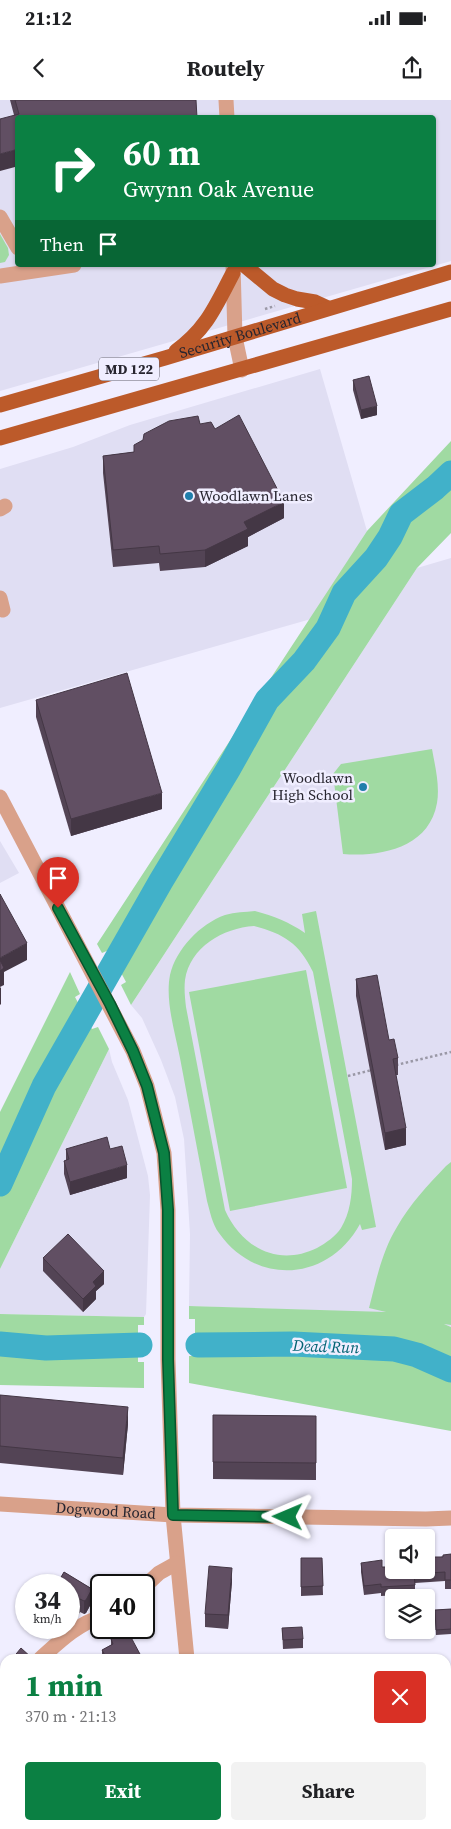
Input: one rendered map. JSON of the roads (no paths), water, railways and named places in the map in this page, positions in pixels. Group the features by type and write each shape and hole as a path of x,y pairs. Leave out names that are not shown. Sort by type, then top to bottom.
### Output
{"main road":[{"path":"165,358 191,340 206,322 237,268 285,295 315,302 328,308"},
{"name":"Security Boulevard","path":"0,405 165,358 451,272"},
{"name":"MD 122","path":"0,438 451,309"}],"street":[{"path":"226,100 227,115"},
{"path":"0,218 15,243"},
{"path":"0,276 27,268 43,267"},
{"path":"237,268 235,337 242,370"},
{"path":"0,797 133,1051 147,1086 164,1153 168,1210 168,1359 173,1515 186,1654"},
{"name":"Dogwood Road","path":"0,1504 173,1515 451,1518"},
{"path":"155,1577 177,1562"},
{"path":"46,1654 70,1632 90,1621"}],"waterway":[{"path":"0,1184 44,1086 267,700 304,661 328,628 344,593 376,558 390,537 401,514 451,473"},
{"name":"Dead Run","path":"0,1344 46,1348 140,1345"},
{"name":"Dead Run","path":"198,1345 293,1344 394,1349 417,1355 451,1370"}],"place":[{"name":"Woodlawn Lanes","path":"189,496"},
{"name":"Woodlawn High School","path":"363,787"}]}
